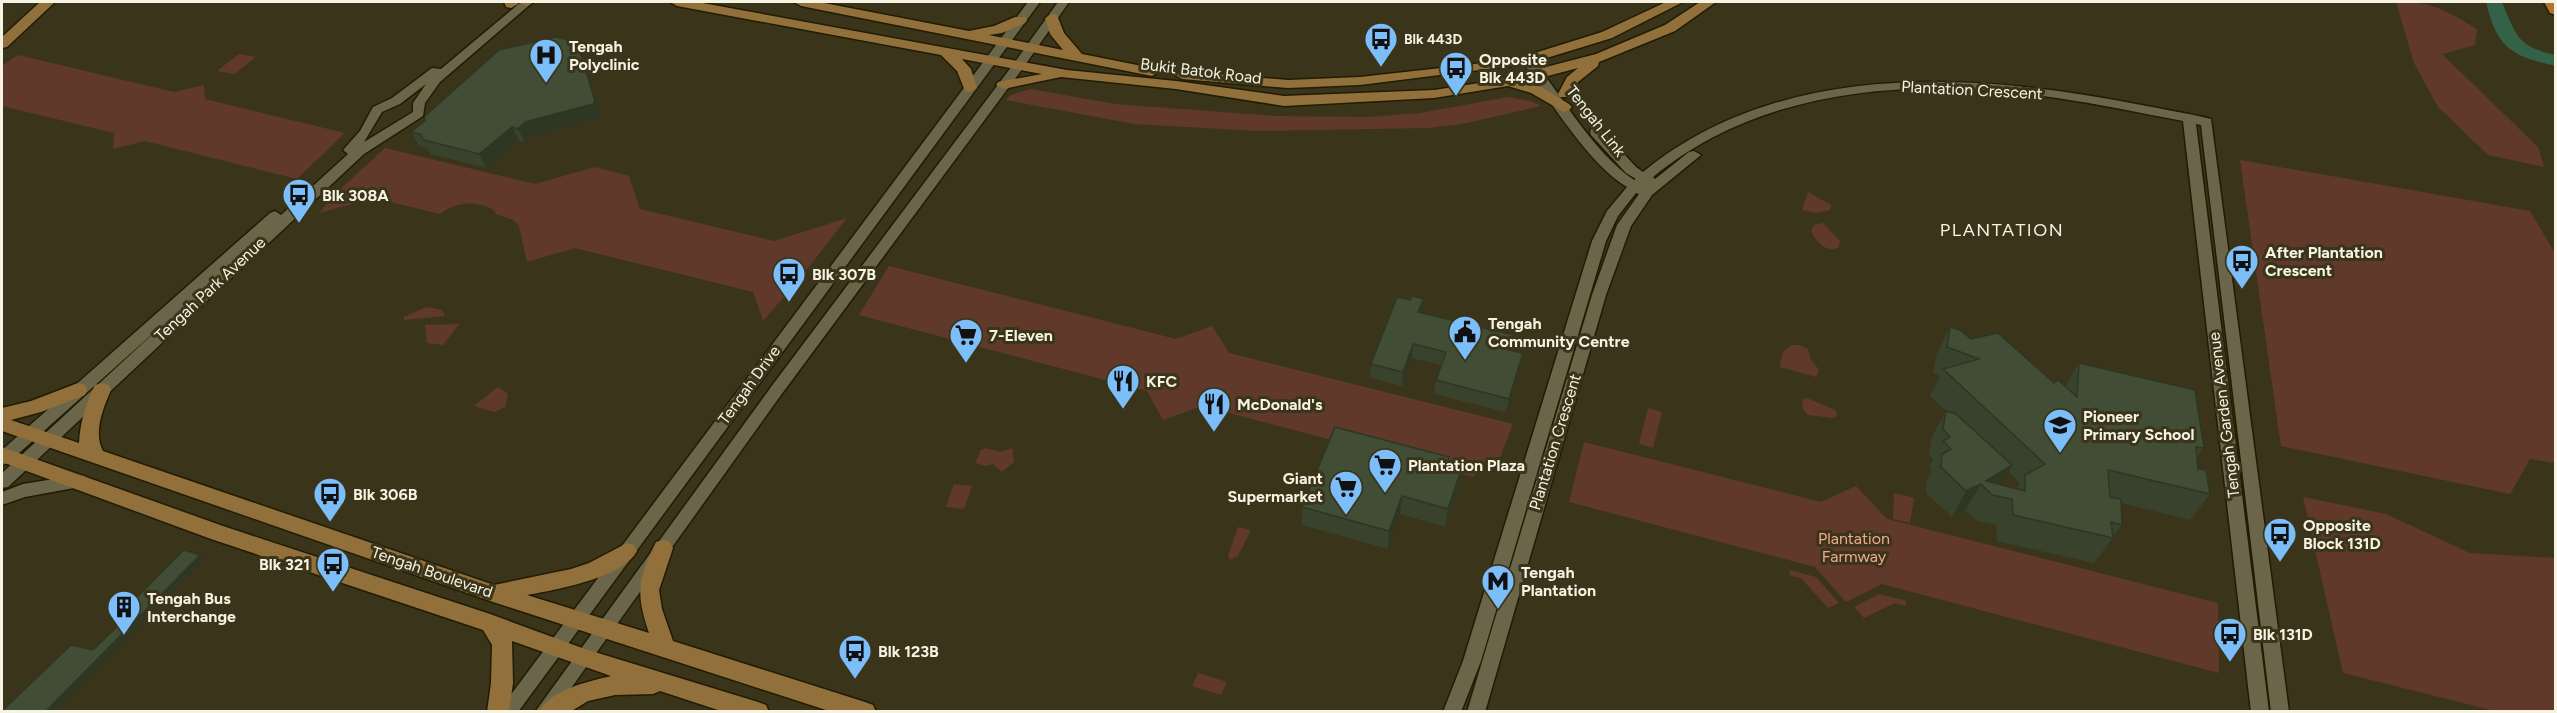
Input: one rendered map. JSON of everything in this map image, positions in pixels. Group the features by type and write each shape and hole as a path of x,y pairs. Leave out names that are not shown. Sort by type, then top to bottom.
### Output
{"highway":[{"path":"2552,2 2556,10"}],"main road":[{"path":"2,44 48,2"},
{"name":"Bukit Batok Road","path":"677,2 755,8 872,38 1067,74 1176,85 1284,101 1413,95 1509,81 1544,73 1601,57 1670,28 1709,2"},
{"name":"Bukit Batok Road","path":"801,2 1153,72 1288,84 1421,75 1532,59 1606,35 1676,2"},
{"path":"872,38 891,30 892,23 887,18"},
{"path":"1052,18 1057,34 1078,58"},
{"path":"953,32 988,32 1020,20"},
{"path":"947,53 964,69 970,88"},
{"path":"1509,81 1565,101 1572,80 1601,57"},
{"path":"1003,85 1067,74"},
{"path":"2,415 34,407 78,390"},
{"path":"95,454 88,442 94,408 102,390"},
{"name":"Tengah Boulevard","path":"2,424 49,438 493,593 865,711"},
{"name":"Tengah Boulevard","path":"8,457 218,533 490,623 584,658 758,711"},
{"path":"663,548 649,590 651,609 664,647"},
{"path":"493,593 571,578 596,570 627,551"},
{"path":"490,623 502,644 502,683 498,711"},
{"path":"550,711 584,692 615,685 666,683"}],"street":[{"name":"Tengah Park Avenue","path":"2,482 8,457 31,432 350,149 365,133 377,110 428,78 512,2"},
{"name":"Tengah Park Avenue","path":"8,457 49,438 359,152 377,138 410,121 419,113 419,103 436,79 527,2"},
{"name":"Tengah Drive","path":"507,711 1034,2"},
{"name":"Tengah Drive","path":"544,711 776,391 1019,65 1063,2"},
{"name":"Tengah Link","path":"1532,59 1565,101 1605,161 1620,177 1645,185"},
{"name":"Plantation Crescent","path":"1452,711 1472,661 1591,293 1645,185 1690,145 1753,113 1791,101 1867,88 1937,85 2057,94 2207,128"},
{"path":"396,100 419,103"},
{"name":"Tengah Garden Avenue","path":"2189,124 2260,711"},
{"name":"Tengah Garden Avenue","path":"2207,128 2280,711"},
{"name":"Plantation Crescent","path":"1476,711 1591,293"},
{"path":"2,499 23,491 79,481"},
{"path":"2251,635 2271,641"}],"green space":[{"path":"2396,2 2420,3 2439,8 2477,29 2475,45 2442,54 2538,147 2544,167 2488,155 2438,107 2414,63"},
{"path":"239,54 256,57 234,74 217,71"},
{"path":"18,55 174,92 204,85 205,99 345,133 297,179 145,141 113,149 114,133 2,106 2,66"},
{"path":"1030,89 1115,104 1274,116 1369,117 1420,113 1508,97 1531,101 1541,106 1462,124 1428,128 1259,131 1134,124 1006,100 1011,95"},
{"path":"385,148 535,184 595,167 629,176 640,209 774,241 847,218 763,321 753,292 575,248 527,262 519,226 513,220 480,205 459,205 440,214 374,198 319,213 336,193"},
{"path":"2240,160 2530,211 2555,253 2555,463 2530,459 2510,494 2281,446"},
{"path":"1808,192 1831,205 1830,210 1816,213 1802,210"},
{"path":"1823,223 1840,241 1839,247 1826,248 1816,239 1811,231 1814,225"},
{"path":"889,266 1176,339 1212,326 1229,353 1513,424 1498,463 1476,471 1474,477 1202,406 1163,420 1147,391 859,315"},
{"path":"426,307 442,310 445,316 404,320 404,317"},
{"path":"459,324 443,345 427,343 425,325"},
{"path":"1792,345 1808,349 1810,358 1819,370 1816,377 1780,367 1783,354"},
{"path":"498,387 508,394 505,407 495,412 474,406"},
{"path":"1807,398 1835,410 1837,415 1834,418 1808,415 1803,409 1802,400"},
{"path":"1648,408 1662,412 1653,448 1639,444"},
{"name":"Plantation Farmway","path":"1584,442 1821,502 1856,486 1887,519 2218,603 2219,673 1882,584 1846,602 1815,567 1569,502"},
{"path":"986,448 1000,452 1012,448 1014,462 1002,472 993,464 986,466 975,463 981,450"},
{"path":"954,484 972,486 964,509 946,507"},
{"path":"1894,493 1914,498 1910,523 1893,519"},
{"path":"2303,497 2386,514 2470,553 2555,558 2555,711 2495,711 2343,673"},
{"path":"1238,527 1251,530 1238,556 1230,560 1228,556"},
{"path":"1790,570 1816,577 1839,603 1828,608 1801,578 1789,575"},
{"path":"1879,594 1907,601 1905,606 1895,603 1864,618 1854,607"},
{"path":"1198,673 1227,682 1221,695 1192,686"}],"building":[{"path":"555,37 577,42 595,101 593,104 525,122 518,129 512,127 479,154 424,140 420,134 411,132 425,121 425,116 499,50"},
{"name":"Tengah Community Centre","path":"1412,296 1424,299 1418,312 1513,335 1508,350 1523,353 1509,399 1436,380 1446,352 1413,344 1403,372 1371,364 1397,297 1410,300"},
{"name":"Pioneer Primary School","path":"1950,327 1960,330 1971,339 1998,333 2054,383 2058,380 2077,397 2079,363 2195,390 2204,448 2196,447 2198,469 2206,470 2210,494 2108,470 2110,497 2121,499 2122,525 2111,522 2113,538 2013,515 2012,499 1992,495 1981,484 1966,491 1941,467 1942,454 1951,449 1943,441 1950,437 1943,429 1946,411 1956,414 2012,465 1986,481 2025,491 2025,475 2045,464 1943,369 1979,359 1947,347"},
{"name":"Plantation Plaza","path":"1335,427 1449,457 1447,463 1462,467 1448,509 1402,496 1389,531 1302,507"},
{"name":"Tengah Bus Interchange","path":"184,550 200,555 46,711 2,711 71,645 93,650 125,619 117,617"}],"waterway":[{"path":"2494,2 2513,44 2528,54 2556,61"}],"place":[{"name":"Blk 443D","path":"1381,68"},
{"name":"Tengah Polyclinic","path":"546,84"},
{"name":"Opposite Blk 443D","path":"1456,97"},
{"name":"Blk 308A","path":"299,224"},
{"name":"After Plantation Crescent","path":"2242,290"},
{"name":"Blk 307B","path":"789,303"},
{"name":"Tengah Community Centre","path":"1465,361"},
{"name":"7-Eleven","path":"966,364"},
{"name":"KFC","path":"1123,410"},
{"name":"McDonald's","path":"1214,433"},
{"name":"Pioneer Primary School","path":"2060,454"},
{"name":"Plantation Plaza","path":"1385,494"},
{"name":"Giant Supermarket","path":"1346,516"},
{"name":"Blk 306B","path":"330,523"},
{"name":"Opposite Block 131D","path":"2280,563"},
{"name":"Blk 321","path":"333,593"},
{"name":"Tengah Plantation","path":"1498,610"},
{"name":"Tengah Bus Interchange","path":"124,636"},
{"name":"Blk 131D","path":"2230,663"},
{"name":"Blk 123B","path":"855,680"}],"district":[{"name":"PLANTATION","path":"2002,230"}]}
